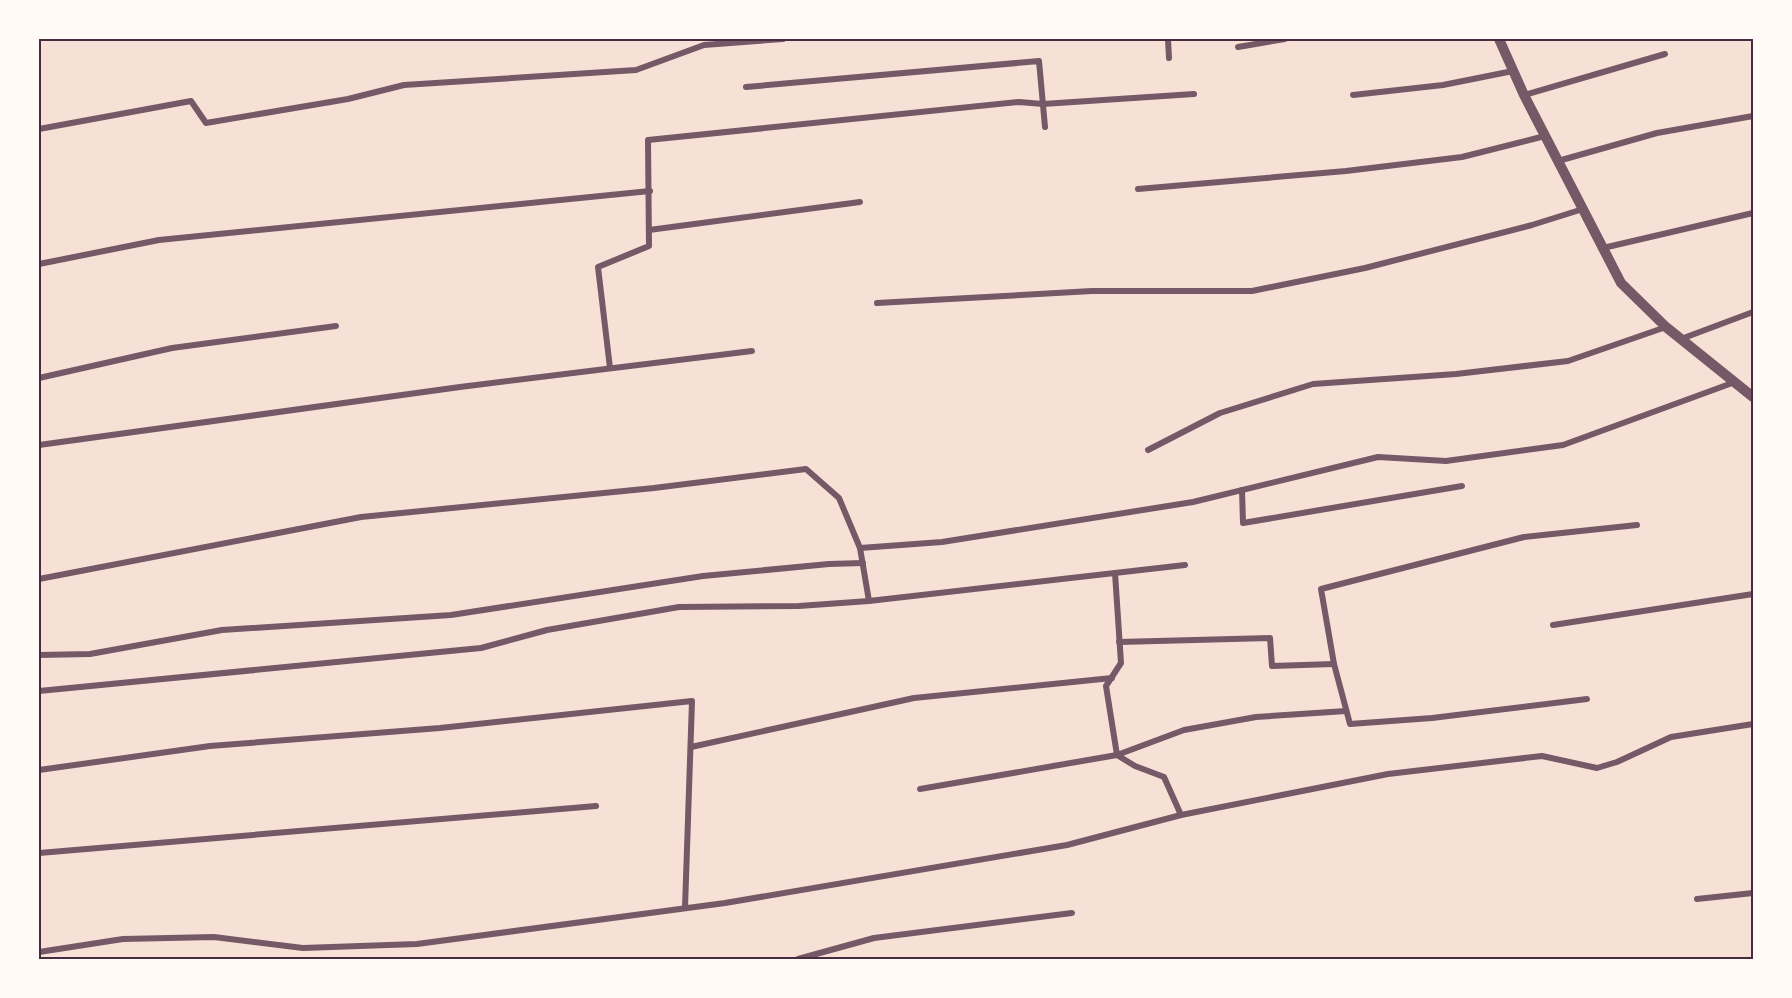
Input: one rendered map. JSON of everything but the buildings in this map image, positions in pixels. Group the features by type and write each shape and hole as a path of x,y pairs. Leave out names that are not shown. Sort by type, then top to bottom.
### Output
{"street":[{"path":"39,129 191,101 206,123 348,99 405,85 636,70 704,45 783,39"},
{"path":"1168,39 1169,58"},
{"path":"1238,47 1285,39"},
{"path":"1499,39 1524,95 1621,283 1666,327 1753,397"},
{"path":"1524,95 1665,54"},
{"path":"746,87 1039,62 1046,127"},
{"path":"1353,95 1443,85 1513,70"},
{"path":"610,368 598,267 649,246 648,140 1007,103 1043,104 1194,94"},
{"path":"1558,160 1657,133 1753,116"},
{"path":"1138,189 1346,171 1439,159 1545,136"},
{"path":"39,264 159,240 650,191"},
{"path":"649,230 860,202"},
{"path":"877,303 1092,291 1252,291 1365,268 1532,225 1583,209"},
{"path":"1603,248 1753,213"},
{"path":"1681,339 1753,312"},
{"path":"39,378 172,348 336,326"},
{"path":"1148,450 1220,413 1313,384 1456,374 1568,361 1666,327"},
{"path":"39,446 610,368 752,351"},
{"path":"860,548 942,542 1193,502 1378,458 1446,461 1563,446 1736,382"},
{"path":"39,579 361,517 654,488 806,469 839,498 860,548 869,601"},
{"path":"1242,490 1243,523 1462,486"},
{"path":"1587,699 1432,718 1350,724 1334,664 1321,589 1524,537 1637,525"},
{"path":"39,655 90,654 222,630 451,615 703,576 863,563"},
{"path":"39,691 481,648 547,630 679,607 799,606 869,601 1185,565"},
{"path":"1115,573 1121,663 1106,686 1117,754 1135,766 1164,777 1181,815"},
{"path":"1552,625 1753,594"},
{"path":"1119,642 1270,638 1272,666 1334,664"},
{"path":"691,747 914,698 1112,678"},
{"path":"39,770 210,746 440,728 692,701 685,908"},
{"path":"920,789 1117,754 1184,730 1256,717 1346,711"},
{"path":"39,952 123,939 214,937 303,948 417,944 685,908 1067,845 1181,815 1388,774 1542,756 1597,768 1617,762 1671,736 1753,724"},
{"path":"39,853 596,806"},
{"path":"1697,899 1753,893"},
{"path":"798,959 874,938 1072,913"}]}
